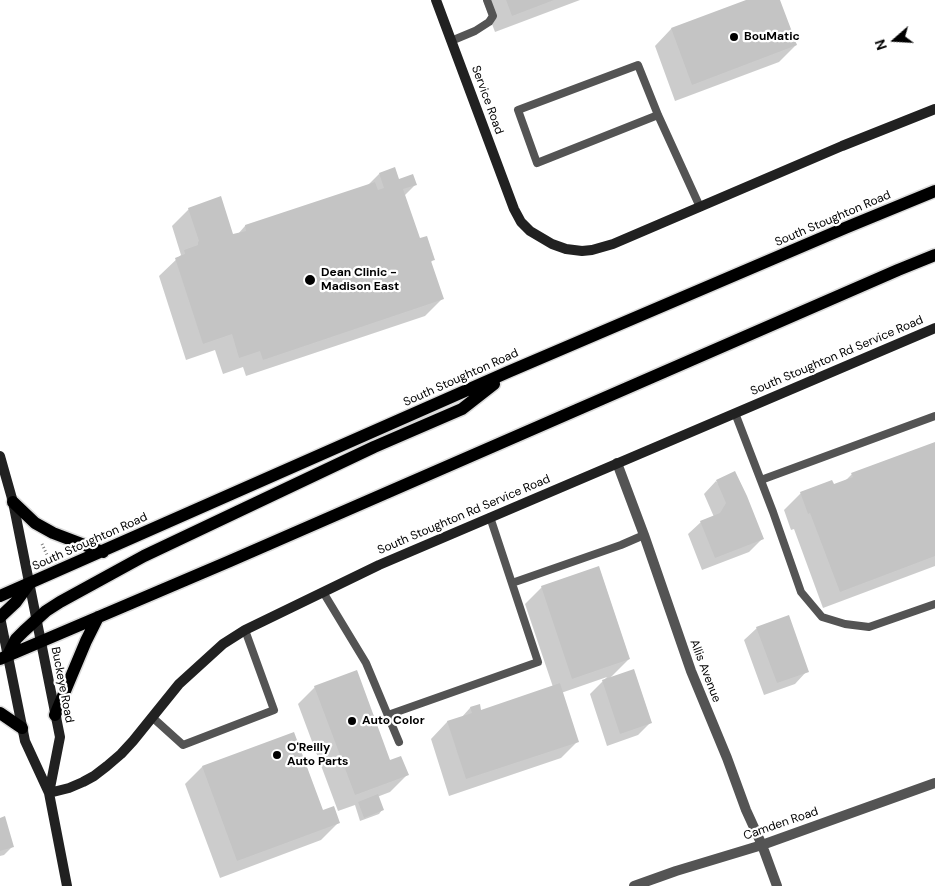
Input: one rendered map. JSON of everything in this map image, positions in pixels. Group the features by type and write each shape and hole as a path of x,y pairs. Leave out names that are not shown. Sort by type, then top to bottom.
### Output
{"main road":[{"name":"South Stoughton Road","path":"0,596 508,372 935,191"},
{"path":"4,657 935,255"},
{"path":"4,657 16,639 36,620 60,602 144,556 374,447 462,409 508,372"},
{"path":"13,502 35,523 53,533 103,552"},
{"path":"0,617 16,602 30,584"},
{"path":"55,716 98,616"},
{"path":"0,713 22,728"}],"street":[{"name":"Service Road","path":"436,0 514,208 522,222 537,237 566,249 592,250 613,244 700,207"},
{"path":"700,207 834,149 935,109"},
{"name":"South Stoughton Rd Service Road","path":"49,793 69,788 94,776 121,754 133,742 179,684 223,644 244,630 379,565 935,328"},
{"name":"Buckeye Road","path":"0,456 13,502 60,737 49,793"},
{"name":"Allis Avenue","path":"617,463 691,671 778,886"},
{"name":"Buckeye Road","path":"0,617 4,657 25,742 49,793 67,886"},
{"name":"Camden Road","path":"634,886 762,844 935,783"}],"lane":[{"path":"451,40 475,31 490,22 493,16 487,0"},
{"path":"658,115 537,163 518,110 638,65 658,115 700,207"},
{"path":"735,413 801,592 822,616 845,624 870,627 935,604"},
{"path":"761,480 935,416"},
{"path":"388,715 538,662 490,517"},
{"path":"512,582 644,536"},
{"path":"323,592 366,663 399,742"},
{"path":"152,717 183,745 274,710 244,630"}],"path":[{"path":"42,544 48,557"},
{"path":"37,554 45,551"}],"building":[{"path":"506,0 554,0 512,16"},
{"name":"BouMatic","path":"746,0 780,0 797,45 692,85 671,28"},
{"name":"Dean Clinic - Madison East","path":"395,167 399,179 413,174 417,185 403,189 420,238 427,236 435,260 431,261 444,299 263,360 260,351 239,358 232,334 203,344 175,258 185,254 184,250 198,245 199,241 188,208 221,196 233,234 246,231 245,225 375,182 378,190 384,188 379,173"},
{"path":"935,442 935,556 840,592 800,492 832,480 834,484 853,477 851,473"},
{"path":"735,471 764,539 715,558 700,521 720,513 726,503 716,480"},
{"path":"599,566 630,659 572,679 541,586"},
{"path":"789,615 809,672 777,683 756,627"},
{"path":"634,669 652,723 620,734 602,680"},
{"name":"Auto Color","path":"357,670 390,760 401,756 409,775 355,795 314,686"},
{"path":"560,683 579,742 466,779 447,721 472,713 470,707 480,704 481,710"},
{"path":"294,732 323,810 334,806 340,823 237,861 202,766"},
{"path":"378,794 384,810 364,818 358,802"},
{"path":"5,816 14,847 0,851 0,818"}],"place":[{"name":"BouMatic","path":"734,37"},
{"name":"Dean Clinic - Madison East","path":"310,280"},
{"name":"Auto Color","path":"352,721"},
{"name":"O'Reilly Auto Parts","path":"277,755"}]}
